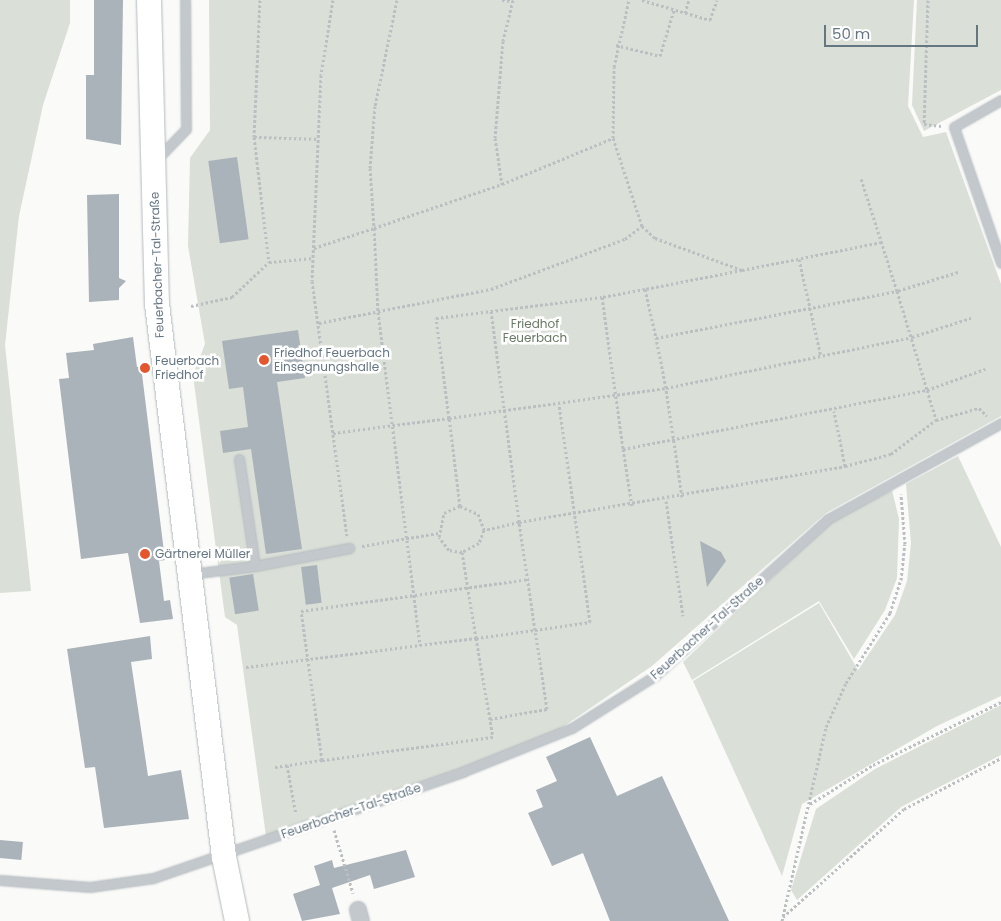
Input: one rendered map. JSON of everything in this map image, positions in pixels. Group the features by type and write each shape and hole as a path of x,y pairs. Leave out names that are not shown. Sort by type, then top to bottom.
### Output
{"main road":[{"name":"Feuerbacher-Tal-Straße","path":"149,0 157,304 187,574 224,856 237,921"}],"lane":[{"path":"154,163 186,129 185,0"},
{"path":"1001,100 954,127 1001,263"},
{"name":"Feuerbacher-Tal-Straße","path":"224,856 462,772 572,728 656,675 828,519 999,425"},
{"path":"239,459 255,566"},
{"path":"187,574 255,566 349,548"},
{"path":"0,880 118,886 224,856"}],"path":[{"path":"260,0 254,137 269,262"},
{"path":"333,0 321,75 312,281 349,548 438,533"},
{"path":"397,0 375,106 370,168 378,312 405,539 420,645"},
{"path":"502,0 513,1 503,40 495,138 502,184"},
{"path":"629,0 616,45 613,138 642,226 656,238 742,270"},
{"path":"642,0 710,20 717,0"},
{"path":"685,13 689,0"},
{"path":"928,0 924,124 954,127"},
{"path":"616,45 660,56 674,10"},
{"path":"254,137 319,139"},
{"path":"314,248 502,184 613,138"},
{"path":"861,178 912,337 936,420"},
{"path":"318,323 378,312 508,283 598,251 642,226"},
{"path":"460,506 436,318 602,297 882,242"},
{"path":"190,306 232,297 269,262 314,258"},
{"path":"799,259 821,357"},
{"path":"656,338 811,310 897,291 958,272"},
{"path":"645,289 666,388 682,497"},
{"path":"602,297 632,506"},
{"path":"490,718 547,709 519,522 492,311"},
{"path":"333,432 559,404 666,388 912,337 971,318"},
{"path":"623,449 834,411 927,390 985,369"},
{"path":"246,667 590,622 559,404"},
{"path":"484,530 519,522 666,501 845,466 891,454 936,420 979,408 999,425"},
{"path":"834,411 845,466"},
{"path":"782,919 810,804 826,727 846,683 890,613 901,580 905,516 898,481"},
{"path":"666,501 683,616"},
{"path":"460,506 478,514 484,530 479,543 462,552 449,550 438,533 444,513 460,506"},
{"path":"276,767 493,737 462,552"},
{"path":"322,760 301,611 414,593 528,579"},
{"path":"810,804 881,761 1001,702"},
{"path":"782,919 904,809 1001,758"},
{"path":"287,765 294,805"},
{"path":"330,818 359,915"}],"green space":[{"path":"0,0 70,0 70,23 43,105 19,216 5,345 31,591 0,593"},
{"name":"Friedhof Feuerbach","path":"209,0 914,0 908,106 923,137 946,132 1001,284 1001,416 826,513 652,666 545,739 266,836 237,625 225,617 193,375 205,344 188,246 190,158 210,130"},
{"path":"917,0 1001,0 1001,90 924,131 912,105"},
{"path":"958,456 1001,547 1001,696 937,726 802,804 782,876 693,681 819,603 858,670 895,615 907,581 911,543 906,484"},
{"path":"892,490 899,519 897,578 885,610 854,659 819,601 692,680 683,662 830,523"},
{"path":"1001,705 1001,755 901,807 797,900 791,890 816,809 875,769"}],"building":[{"path":"94,0 123,0 121,145 86,139 86,75 94,75"},
{"path":"237,157 249,239 220,243 208,161"},
{"path":"119,194 119,278 126,281 119,288 119,300 89,302 87,195"},
{"path":"298,330 305,378 277,382 302,549 266,554 251,449 223,453 220,431 248,427 243,387 229,389 222,341"},
{"path":"133,337 137,367 141,366 165,560 159,561 164,601 170,600 173,619 140,623 128,553 81,559 59,379 69,378 66,353 94,350 93,344"},
{"path":"700,541 721,552 726,561 707,587"},
{"path":"317,565 322,603 306,605 301,567"},
{"path":"253,574 259,611 235,614 229,578"},
{"path":"150,636 152,659 131,662 148,776 181,770 189,819 104,828 95,767 85,768 67,649"},
{"path":"590,737 617,796 662,776 729,921 610,921 583,853 552,866 528,813 543,807 536,790 557,781 546,757"},
{"path":"0,840 23,842 21,860 0,858"},
{"path":"406,850 415,877 374,889 370,875 332,888 340,914 302,921 293,894 320,885 314,866 332,860 334,868"}],"place":[{"name":"Friedhof Feuerbach Einsegnungshalle","path":"264,360"},
{"name":"Feuerbach Friedhof","path":"145,368"},
{"name":"Gärtnerei Müller","path":"145,554"}]}
